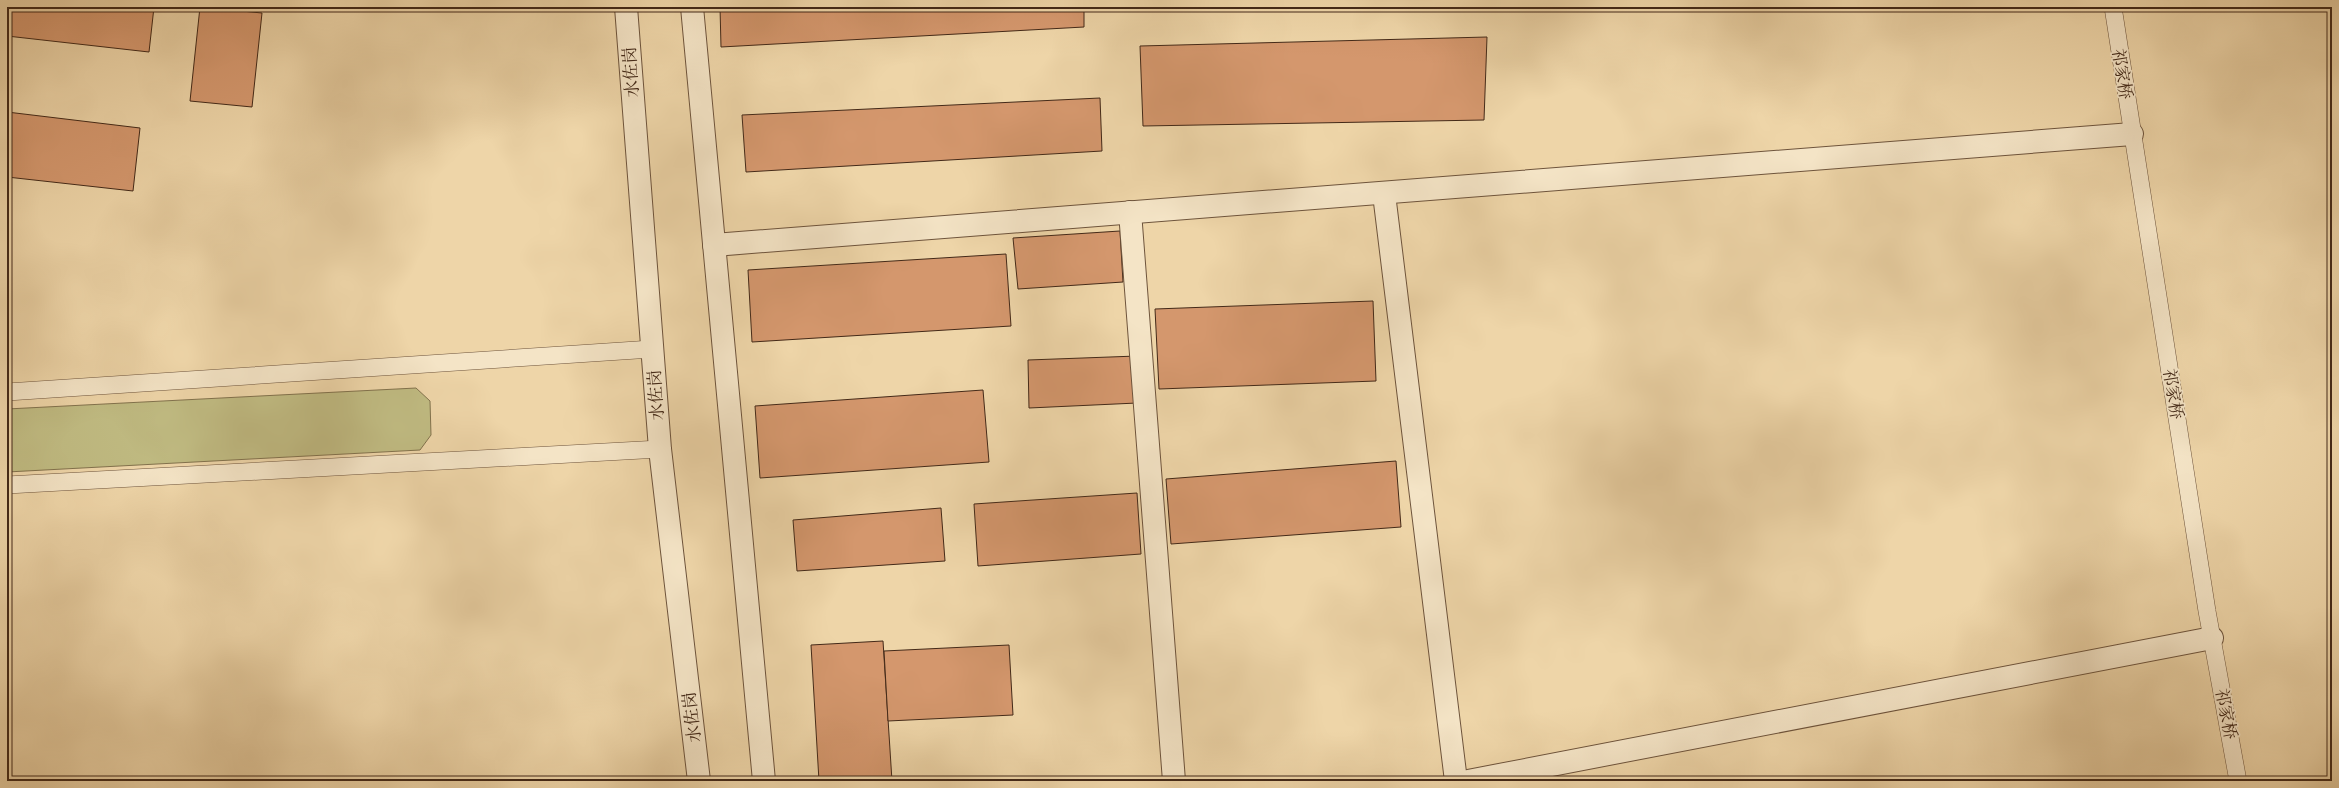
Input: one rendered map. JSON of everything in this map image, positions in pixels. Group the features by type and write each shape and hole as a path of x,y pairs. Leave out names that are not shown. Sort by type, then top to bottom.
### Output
{"street":[{"name":"水佐岗","path":"626,7 660,449 699,781"},
{"path":"692,7 764,781"},
{"path":"714,245 1130,212 1384,194 2132,134"},
{"path":"1384,194 1456,781"},
{"path":"1130,212 1174,781"},
{"path":"1468,781 2212,638"}],"lane":[{"name":"祁家桥","path":"2113,7 2212,638 2238,781"},
{"path":"7,392 652,349"},
{"path":"7,485 660,449"}],"shaded area":[{"path":"416,388 430,401 431,435 420,450 7,472 7,409"}],"building":[{"path":"7,7 154,7 149,52 7,36"},
{"path":"200,7 262,13 252,107 190,101"},
{"path":"720,7 1084,7 1084,27 721,47"},
{"path":"1487,37 1484,120 1143,126 1140,46"},
{"path":"1100,98 1102,151 746,172 742,115"},
{"path":"7,112 140,128 133,191 7,177"},
{"path":"1120,231 1123,282 1018,289 1013,238"},
{"path":"1006,254 1011,326 752,342 748,270"},
{"path":"1373,301 1376,381 1159,389 1155,309"},
{"path":"1137,356 1137,403 1029,408 1028,360"},
{"path":"983,390 989,462 760,478 755,406"},
{"path":"1396,461 1401,527 1171,544 1166,479"},
{"path":"1137,493 1141,554 978,566 974,504"},
{"path":"941,508 945,561 797,571 793,520"},
{"path":"883,641 892,781 819,781 811,645"},
{"path":"1009,645 1013,715 888,721 884,651"}]}
